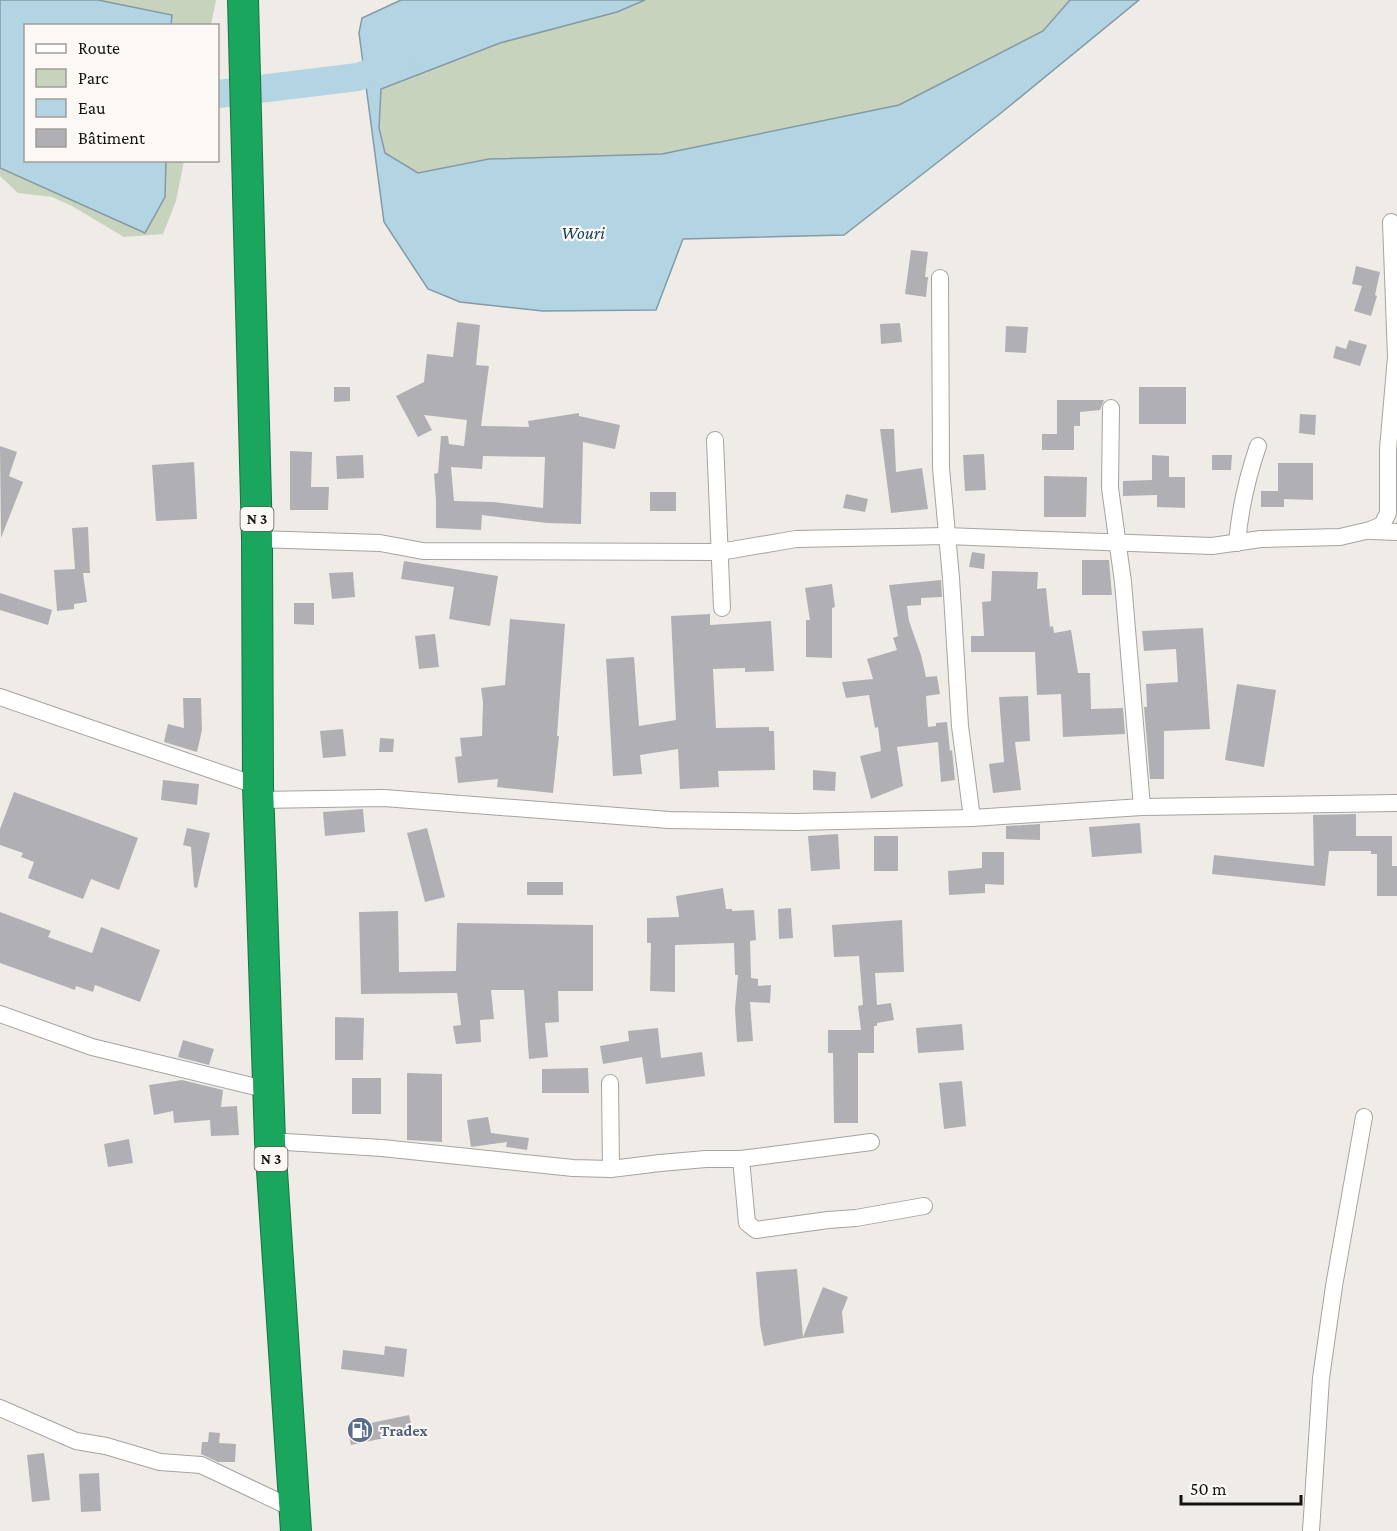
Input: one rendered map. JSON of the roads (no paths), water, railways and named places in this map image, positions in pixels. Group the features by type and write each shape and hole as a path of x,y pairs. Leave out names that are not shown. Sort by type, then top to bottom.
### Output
{"highway":[{"name":"N 3","path":"243,0 257,539 258,793 268,1090 295,1520"}],"street":[{"path":"257,539 380,543 423,551 720,552 796,539 946,536 1212,546 1299,537 1340,537 1370,530 1382,525 1388,513 1388,449 1396,357 1391,222"},
{"path":"940,278 940,432 946,536 951,578 960,726 972,818"},
{"path":"1111,408 1110,488 1118,543 1142,807"},
{"path":"715,440 722,608"},
{"path":"1237,543 1240,511 1258,446"},
{"path":"1370,530 1397,532"},
{"path":"0,697 258,793 384,798 669,820 795,822 972,818 1142,807 1397,803"},
{"path":"0,1014 92,1047 268,1090"},
{"path":"610,1083 611,1169"},
{"path":"1311,1531 1321,1378 1334,1286 1364,1117"},
{"path":"270,1141 382,1148 573,1168 611,1169 672,1162 741,1159 872,1142"},
{"path":"741,1159 747,1223 756,1230 856,1218 924,1206"},
{"path":"0,1408 76,1441 106,1446 160,1462 201,1465 295,1520"}],"water":[{"path":"0,0 98,0 172,15 171,24 24,24 24,162 166,162 165,197 145,233 0,168"},
{"name":"Wouri","path":"401,0 645,0 617,12 500,43 381,89 379,128 385,153 418,173 489,159 662,154 899,105 1043,31 1070,0 1139,0 1001,113 844,235 683,239 656,310 543,311 460,302 428,289 384,222 359,33 362,18"}],"waterway":[{"path":"219,94 358,77 401,61"}],"place":[{"name":"Tradex","path":"360,1430"}]}
